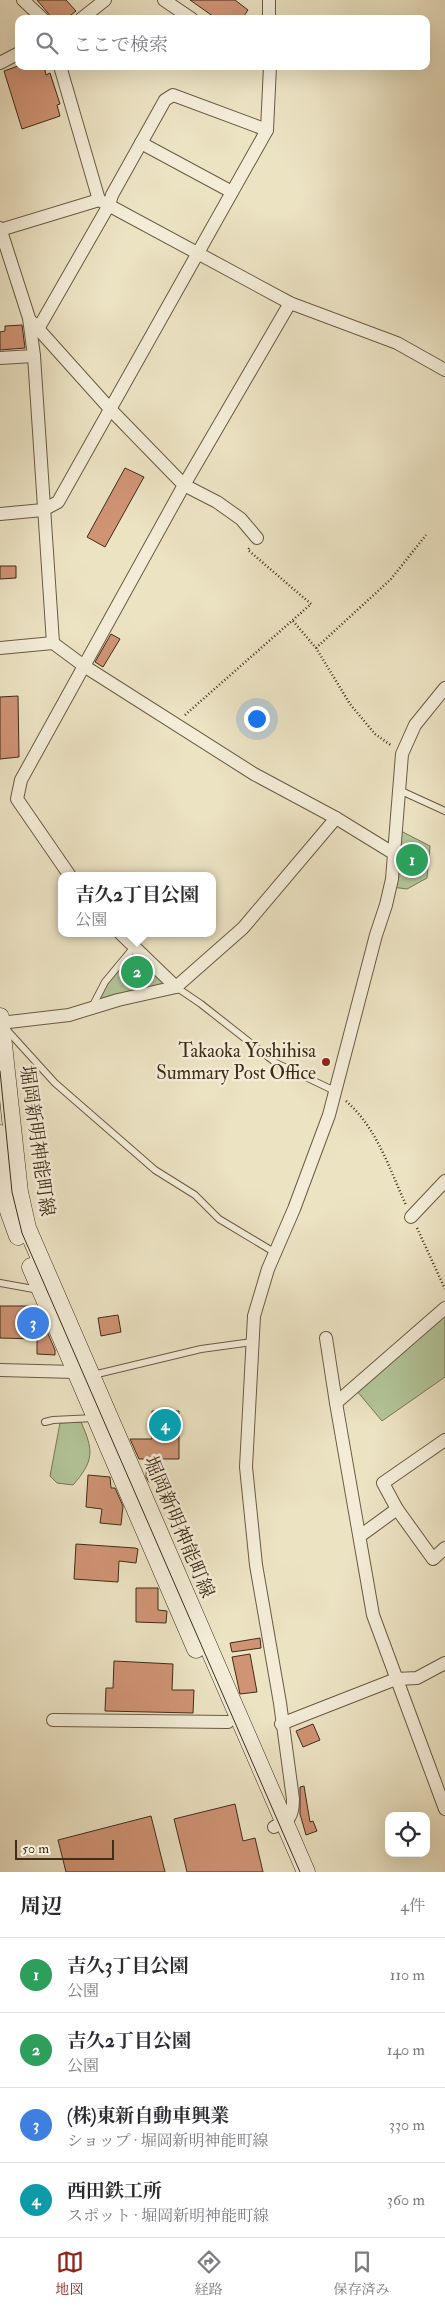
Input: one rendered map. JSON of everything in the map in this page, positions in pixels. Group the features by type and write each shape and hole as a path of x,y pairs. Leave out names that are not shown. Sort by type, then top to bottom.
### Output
{"main road":[{"name":"堀岡新明神能町線","path":"0,1017 22,1211 35,1249 83,1374 279,1824 294,1872"},
{"name":"堀岡新明神能町線","path":"0,1134 9,1211 40,1291 83,1374 95,1418 228,1722 279,1824 306,1872"}],"street":[{"path":"23,0 38,15"},
{"path":"86,15 105,0"},
{"path":"164,0 186,15"},
{"path":"269,0 269,15"},
{"path":"0,63 15,55"},
{"path":"61,70 104,202"},
{"path":"0,514 43,510 58,502 267,130 267,70"},
{"path":"38,329 104,202 112,195 165,100 173,95 267,130"},
{"path":"141,143 232,192"},
{"path":"53,643 34,356 29,318 0,229 104,202 290,303 397,343 445,370"},
{"path":"67,872 17,799 21,780 184,485 290,303"},
{"path":"29,318 111,410 184,485 217,502 241,519 257,538"},
{"path":"0,358 34,356"},
{"path":"0,648 53,643 84,666 254,774 336,818 393,853"},
{"path":"279,1824 293,1813 293,1799 281,1724 280,1703 256,1565 246,1467 253,1373 252,1342 254,1316 274,1252 294,1210 329,1115 376,935 386,905 392,879 402,754 415,725 445,688"},
{"path":"0,1023 69,1014 176,987 243,928 336,818"},
{"path":"124,937 176,987"},
{"path":"412,1217 445,1181"},
{"path":"336,1403 445,1308"},
{"path":"326,1338 373,1615 445,1809"},
{"path":"0,1370 83,1374"},
{"path":"445,1440 383,1483 397,1509 434,1558 445,1548"},
{"path":"360,1536 397,1509"},
{"path":"281,1724 396,1679 417,1678 445,1663"},
{"path":"53,1720 228,1722"}],"lane":[{"path":"399,790 445,811"},
{"path":"91,1008 105,982 134,947"},
{"path":"176,987 201,1004 276,1063 335,1092"},
{"path":"0,1023 55,1083 155,1170 195,1194 219,1219 274,1252"},
{"path":"0,1283 40,1291"},
{"path":"83,1374 201,1349 252,1342"},
{"path":"45,1422 95,1418"}],"path":[{"path":"316,648 391,579 426,535"},
{"path":"176,723 311,604 248,550 257,538"},
{"path":"293,621 316,648 350,704 375,734 402,754"},
{"path":"335,1092 355,1109 376,1137 445,1289"}],"green space":[{"path":"399,830 430,846 427,878 407,889 392,887"},
{"path":"134,947 176,987 91,1008 105,982"},
{"path":"445,1302 445,1377 382,1421 351,1384"},
{"path":"81,1422 90,1448 88,1462 73,1485 57,1483 50,1476 60,1423"}],"building":[{"path":"37,0 66,0 76,11 71,15 50,15"},
{"path":"190,0 235,0 248,10 245,15 211,15"},
{"path":"15,67 15,70 45,70 46,75 50,73 60,104 57,105 60,116 22,129 4,71"},
{"path":"22,325 25,348 0,350 0,332 5,331 5,326"},
{"path":"125,468 144,477 105,547 87,537"},
{"path":"0,566 16,566 16,578 0,579"},
{"path":"111,634 120,639 103,667 95,662"},
{"path":"18,696 19,757 0,759 0,697"},
{"path":"0,1306 36,1306 55,1350 55,1355 37,1354 37,1339 0,1338"},
{"path":"118,1315 121,1332 101,1336 98,1318"},
{"path":"152,1411 179,1411 179,1459 158,1459 157,1482 149,1482 146,1477 147,1459 139,1459 130,1439 152,1439"},
{"path":"88,1475 110,1477 111,1488 115,1488 123,1506 121,1525 100,1523 102,1509 86,1507"},
{"path":"76,1544 135,1548 138,1549 136,1563 119,1561 118,1582 74,1579"},
{"path":"136,1588 158,1588 158,1610 167,1611 166,1623 136,1622"},
{"path":"260,1638 261,1648 232,1652 230,1643"},
{"path":"250,1654 257,1692 240,1694 232,1657"},
{"path":"114,1661 173,1664 172,1690 194,1690 193,1713 105,1711 106,1688 113,1688"},
{"path":"313,1724 320,1740 303,1747 296,1731"},
{"path":"304,1786 310,1822 313,1821 317,1831 306,1835 300,1814 300,1787"},
{"path":"235,1804 243,1841 255,1838 263,1872 187,1872 174,1819"},
{"path":"151,1816 165,1872 66,1872 58,1840"}],"tram line":[{"path":"0,1071 12,1192 22,1233 300,1872"}],"place":[{"name":"吉久3丁目公園","path":"412,860"},
{"name":"吉久2丁目公園","path":"137,972"},
{"name":"Takaoka Yoshihisa Summary Post Office","path":"326,1062"},
{"name":"(株)東新自動車興業","path":"33,1323"},
{"name":"西田鉄工所","path":"165,1425"}]}
